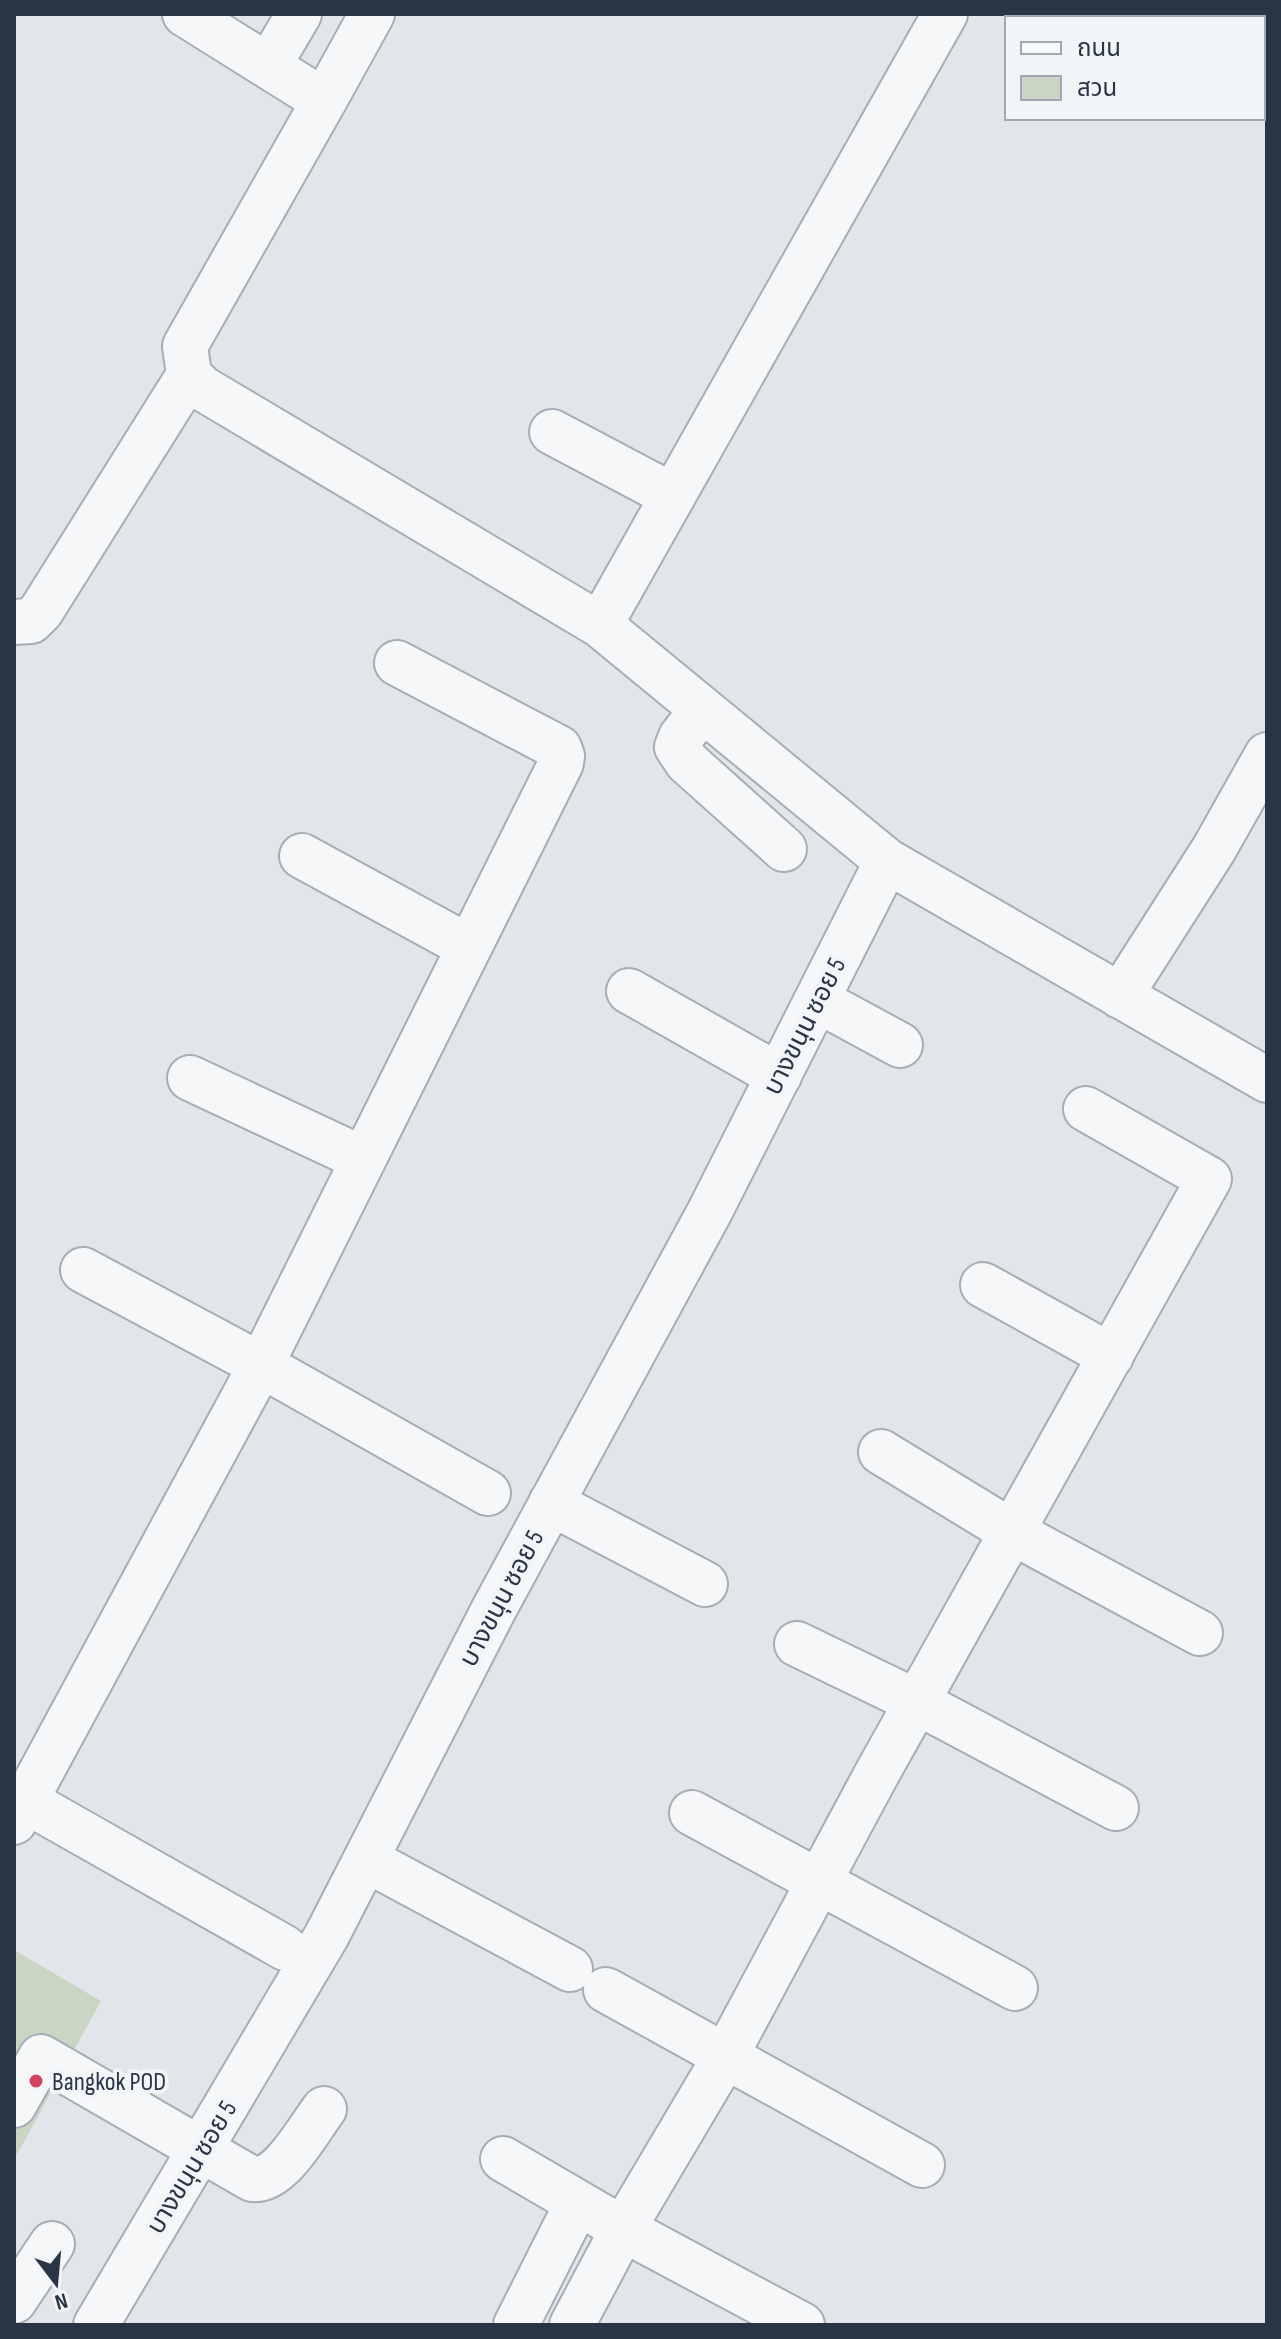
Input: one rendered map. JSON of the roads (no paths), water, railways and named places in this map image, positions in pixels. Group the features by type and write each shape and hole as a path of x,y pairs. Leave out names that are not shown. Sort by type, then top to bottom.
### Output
{"street":[{"path":"185,14 324,101"},
{"path":"269,65 299,14"},
{"path":"372,14 185,346 189,375 202,388 600,625 887,861 1267,1080"},
{"path":"600,625 945,14"},
{"path":"14,622 31,621 41,611 189,375"},
{"path":"552,432 673,496"},
{"path":"285,1948 20,1812 261,1365 561,763 559,748 397,663"},
{"path":"702,710 681,737 677,747 680,753 784,849"},
{"path":"1120,996 1214,849 1267,755"},
{"path":"302,856 469,947"},
{"name":"บางขนุน ซอย 5","path":"96,2325 327,1935 551,1503 710,1211 887,861"},
{"path":"629,991 779,1076"},
{"path":"817,1000 900,1045"},
{"path":"190,1078 363,1159"},
{"path":"572,2325 623,2229 725,2057 917,1702 1209,1179 1086,1109"},
{"path":"83,1270 261,1365 488,1493"},
{"path":"983,1285 1111,1356"},
{"path":"881,1452 1012,1532 1200,1633"},
{"path":"551,1503 705,1584"},
{"path":"797,1644 917,1702 1116,1808"},
{"path":"692,1813 1015,1988"},
{"path":"367,1860 922,2165"},
{"path":"14,2105 27,2049 252,2179 269,2178 287,2160 324,2109"},
{"path":"503,2159 577,2204 802,2325"},
{"path":"516,2325 577,2204"},
{"path":"14,2301 52,2244"}],"place":[{"name":"Bangkok POD","path":"36,2081"}]}
